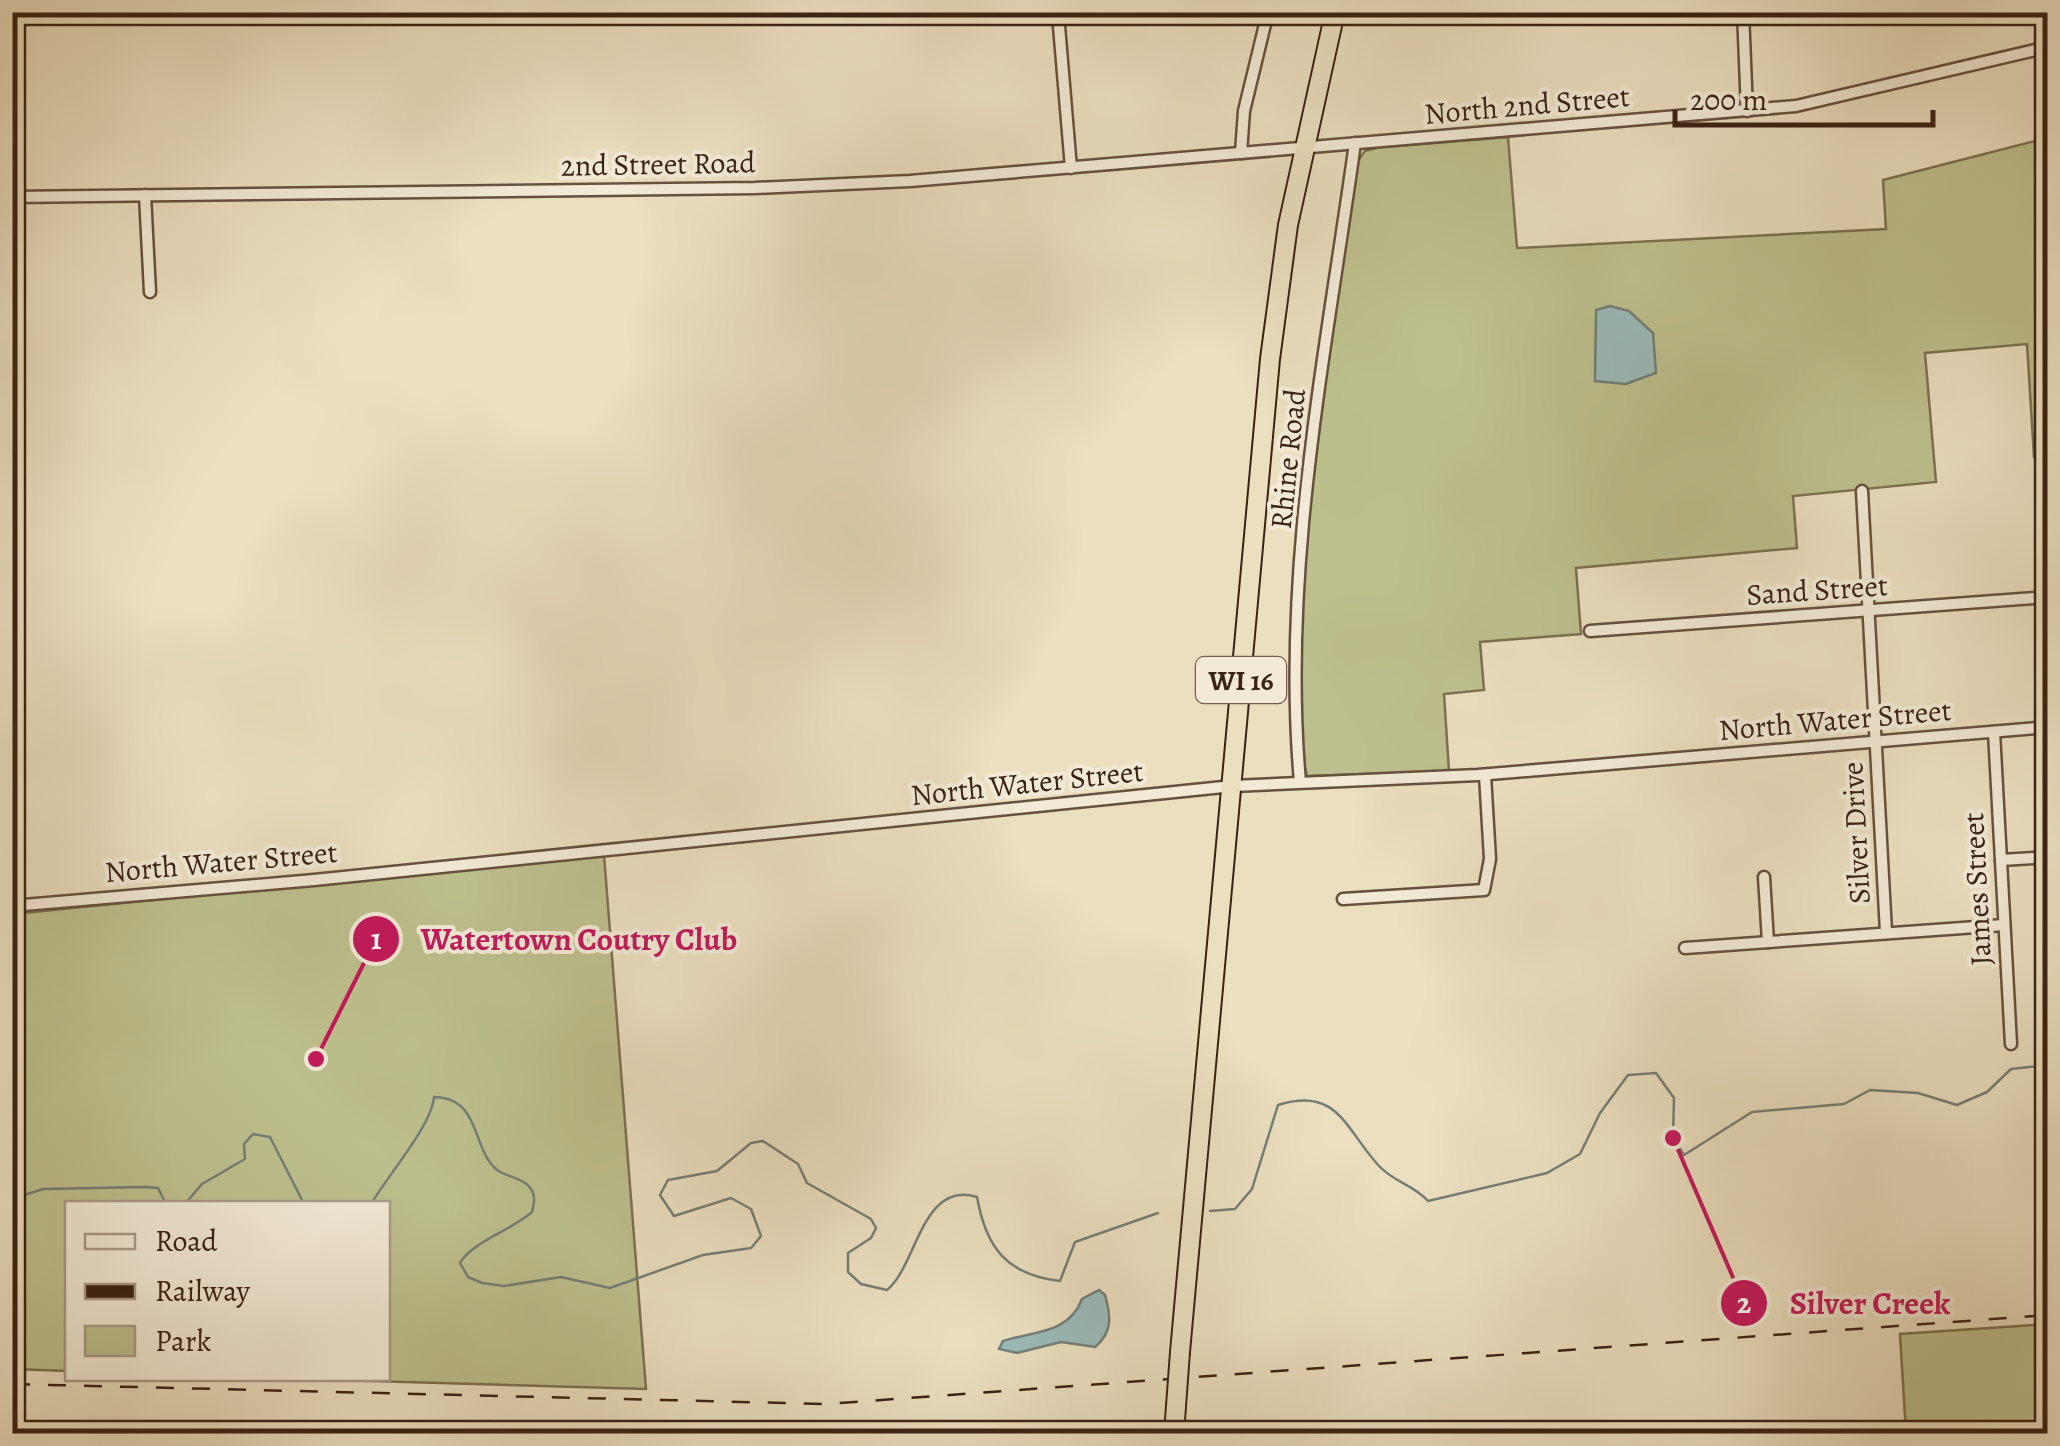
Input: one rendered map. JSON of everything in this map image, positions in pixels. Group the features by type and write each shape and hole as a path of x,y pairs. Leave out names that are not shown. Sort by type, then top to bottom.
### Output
{"highway":[{"name":"WI 16","path":"1174,1434 1270,359 1303,148 1335,12"}],"street":[{"path":"1054,12 1072,168"},
{"path":"1241,153 1244,111 1268,12"},
{"path":"1743,12 1747,111"},
{"name":"North 2nd Street","path":"1303,148 1747,111 1832,100 2048,48"},
{"name":"Rhine Road","path":"1300,782 1294,684 1308,496 1355,143"},
{"name":"2nd Street Road","path":"12,197 788,188 1303,148"},
{"path":"145,195 150,292"},
{"name":"Silver Drive","path":"1862,491 1886,932"},
{"name":"Sand Street","path":"1590,631 2048,598"},
{"name":"North Water Street","path":"12,906 314,880 1233,786 1484,775 2048,728"},
{"name":"James Street","path":"1994,732 2011,1044"},
{"path":"1343,899 1484,890 1490,859 1484,775"},
{"path":"2000,860 2048,856"},
{"path":"1764,877 1768,942"},
{"path":"1685,948 2004,925"}],"green space":[{"path":"1508,137 1517,248 1886,229 1883,180 2047,138 2047,456 2034,457 2027,344 1925,353 1936,482 1793,496 1797,548 1576,568 1581,634 1480,642 1484,690 1444,694 1449,771 1307,776 1298,697 1305,563 1321,412 1357,162 1365,151 1380,147"},
{"path":"604,855 646,1389 369,1381 390,1381 390,1201 65,1201 65,1371 13,1369 13,914"},
{"path":"2047,1324 2047,1433 1906,1433 1900,1334"}],"water":[{"path":"1610,306 1629,311 1653,333 1656,373 1626,384 1595,381 1596,310"},
{"path":"1099,1290 1105,1295 1109,1323 1095,1347 1061,1342 1017,1353 999,1349 1003,1341 1059,1325 1069,1319 1082,1299"},
{"path":"13,1421 73,1428 97,1424 137,1433 13,1433"},
{"path":"177,1426 183,1433 137,1433"}],"waterway":[{"path":"1210,1211 1235,1209 1252,1189 1278,1105 1298,1101 1314,1101 1338,1114 1379,1166 1428,1201 1547,1173 1580,1154 1600,1113 1628,1075 1656,1073 1674,1098 1673,1138 1684,1155 1752,1112 1844,1104 1870,1090 1918,1093 1957,1105 1987,1092 2011,1069 2048,1065"},
{"path":"373,1201 418,1136 434,1097 460,1106 474,1126 489,1161 497,1170 524,1182 534,1194 532,1212 474,1249 460,1263 468,1277 482,1283 504,1286 561,1277 610,1288 703,1255 751,1248 761,1236 751,1209 731,1198 674,1216 660,1195 668,1180 717,1171 751,1143 763,1141 798,1164 807,1183 871,1219 876,1228 871,1238 848,1253 848,1272 861,1284 887,1290 906,1264 932,1213 944,1201 959,1195 977,1197 986,1231 1002,1256 1026,1273 1060,1281 1075,1242 1158,1213"},
{"path":"188,1201 202,1184 245,1159 244,1144 253,1134 270,1137 302,1201"},
{"path":"12,1199 43,1189 145,1187 158,1188 164,1201"}],"railway":[{"path":"12,1384 826,1404 2048,1315"}],"place":[{"name":"Watertown Coutry Club","path":"316,1059"},
{"name":"Silver Creek","path":"1673,1138"}]}
